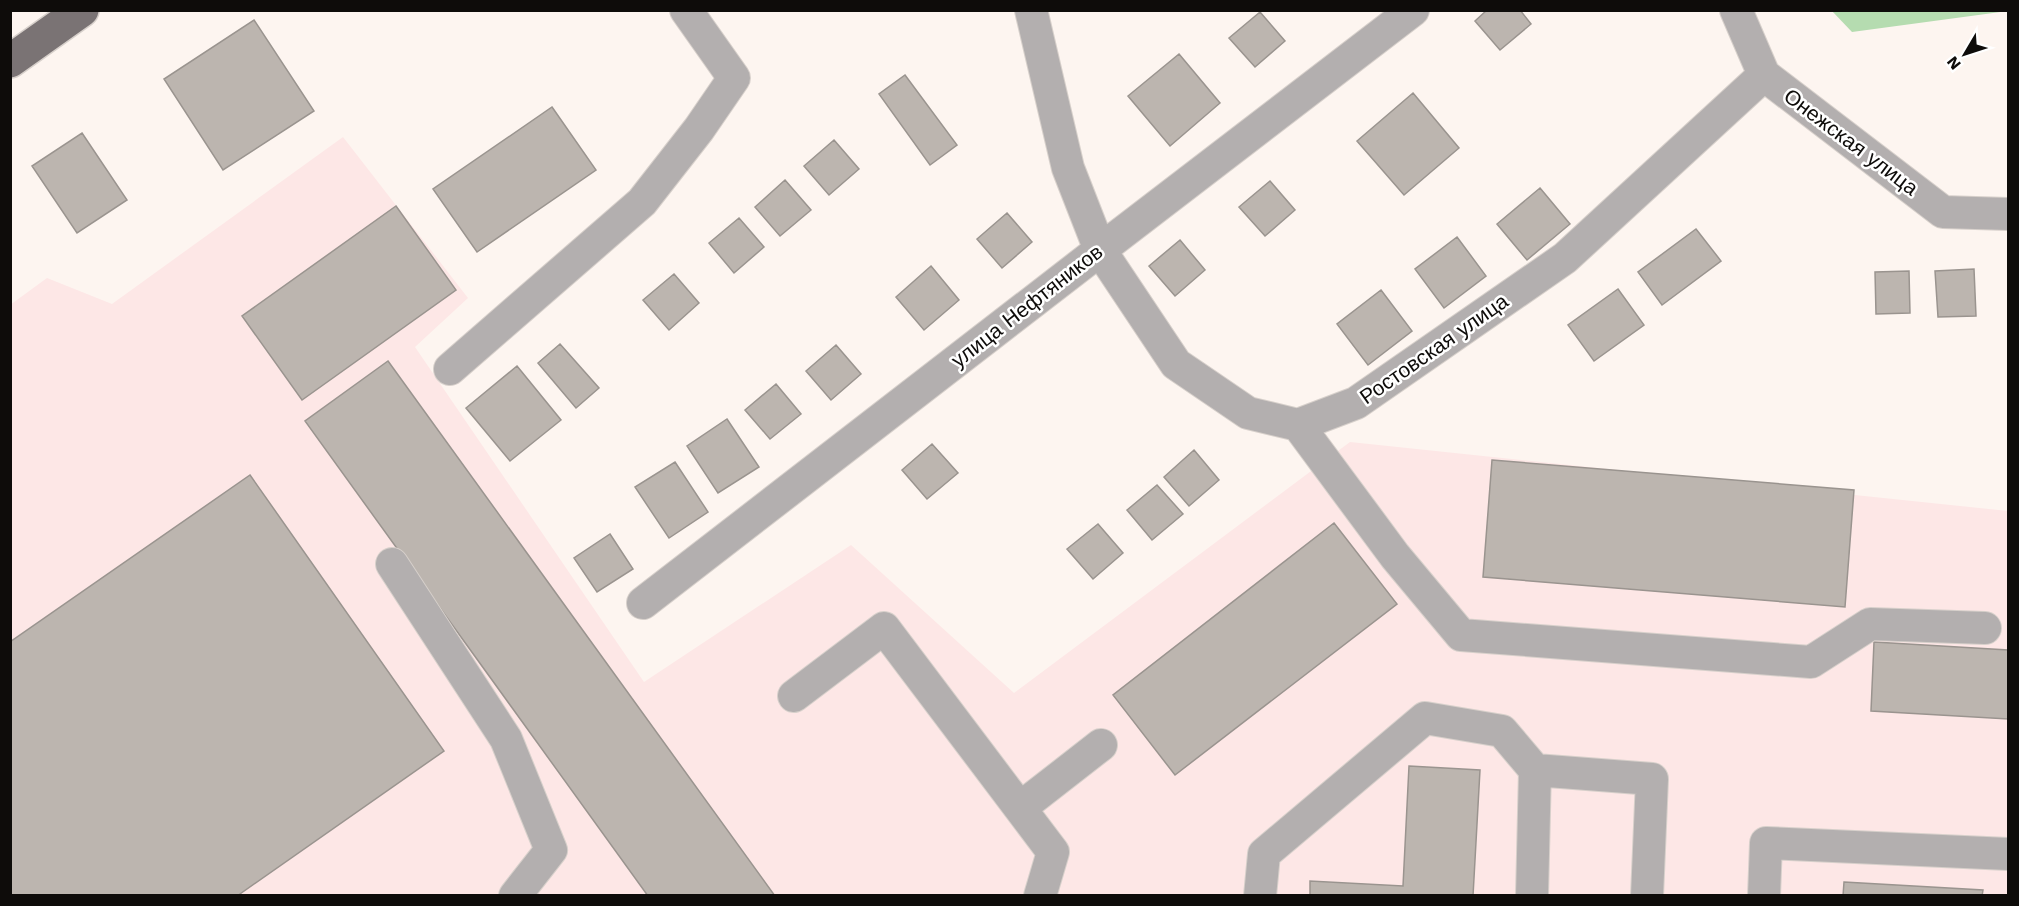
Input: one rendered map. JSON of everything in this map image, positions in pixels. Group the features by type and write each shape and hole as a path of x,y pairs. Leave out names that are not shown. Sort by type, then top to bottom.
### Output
{"main road":[{"path":"10,61 82,10"}],"street":[{"path":"450,369 642,202 699,129 734,78 686,10"},
{"path":"1031,10 1068,168 1100,250 1176,364 1248,413 1298,425 1395,556 1461,635 1811,662 1870,624 1985,628"},
{"name":"улица Нефтяников","path":"643,603 1413,10"},
{"name":"Онежская улица","path":"1736,10 1764,75 1943,212 2008,214"},
{"name":"Ростовская улица","path":"1298,425 1356,403 1565,258 1764,75"},
{"path":"392,564 507,739 551,850 515,896"},
{"path":"794,696 884,628 1053,852 1040,896"},
{"path":"1260,896 1264,854 1425,718 1502,731 1535,770 1532,896"},
{"path":"1020,808 1101,745"},
{"path":"1535,770 1652,779 1647,896"},
{"path":"1764,896 1766,843 2008,854"}],"shaded area":[{"path":"343,137 468,298 415,347 644,682 851,545 1014,693 1350,442 2008,511 2008,895 11,895 10,305 47,278 112,304"}],"green space":[{"path":"2008,10 1852,32 1832,11"}],"building":[{"path":"1487,10 1520,10 1531,24 1500,50 1475,21"},
{"path":"1260,12 1285,41 1255,67 1229,38"},
{"path":"254,20 314,111 223,170 164,79"},
{"path":"1179,54 1220,103 1170,146 1128,96"},
{"path":"905,75 957,145 930,165 879,94"},
{"path":"1413,93 1459,148 1404,195 1357,141"},
{"path":"552,107 596,170 477,252 433,189"},
{"path":"82,133 127,200 77,233 32,166"},
{"path":"834,140 859,169 829,195 804,166"},
{"path":"785,180 811,210 780,236 755,207"},
{"path":"1270,181 1295,210 1265,236 1239,207"},
{"path":"1540,188 1570,224 1527,260 1497,224"},
{"path":"396,206 456,290 302,400 242,316"},
{"path":"1007,213 1032,242 1002,268 977,239"},
{"path":"739,218 764,247 734,273 709,243"},
{"path":"1696,229 1721,261 1662,305 1638,272"},
{"path":"1457,237 1486,276 1444,308 1415,269"},
{"path":"1180,240 1205,270 1175,296 1149,266"},
{"path":"931,266 959,300 924,330 896,297"},
{"path":"1974,269 1976,316 1938,317 1935,271"},
{"path":"1909,271 1910,313 1876,314 1875,272"},
{"path":"674,274 699,303 669,330 643,300"},
{"path":"1618,289 1644,325 1594,361 1568,325"},
{"path":"1381,290 1412,331 1368,365 1337,324"},
{"path":"560,344 599,388 576,408 538,363"},
{"path":"836,345 861,374 831,400 806,371"},
{"path":"388,361 775,896 648,896 305,421"},
{"path":"517,366 561,420 510,461 466,408"},
{"path":"776,384 801,414 770,439 745,410"},
{"path":"727,419 759,467 718,493 687,446"},
{"path":"932,444 958,473 927,499 902,470"},
{"path":"1194,450 1219,480 1189,506 1164,477"},
{"path":"1492,460 1854,490 1845,607 1483,577"},
{"path":"675,462 708,512 669,538 635,487"},
{"path":"250,475 444,751 237,896 10,896 10,642"},
{"path":"1157,485 1183,514 1152,540 1127,510"},
{"path":"1334,523 1397,604 1175,775 1113,695"},
{"path":"1098,524 1123,553 1093,579 1067,549"},
{"path":"610,534 633,569 597,592 574,558"},
{"path":"1874,642 2008,650 2008,719 1871,711"},
{"path":"1409,766 1480,770 1473,896 1310,896 1310,881 1403,886"},
{"path":"1844,882 1983,890 1982,896 1843,896"}]}
